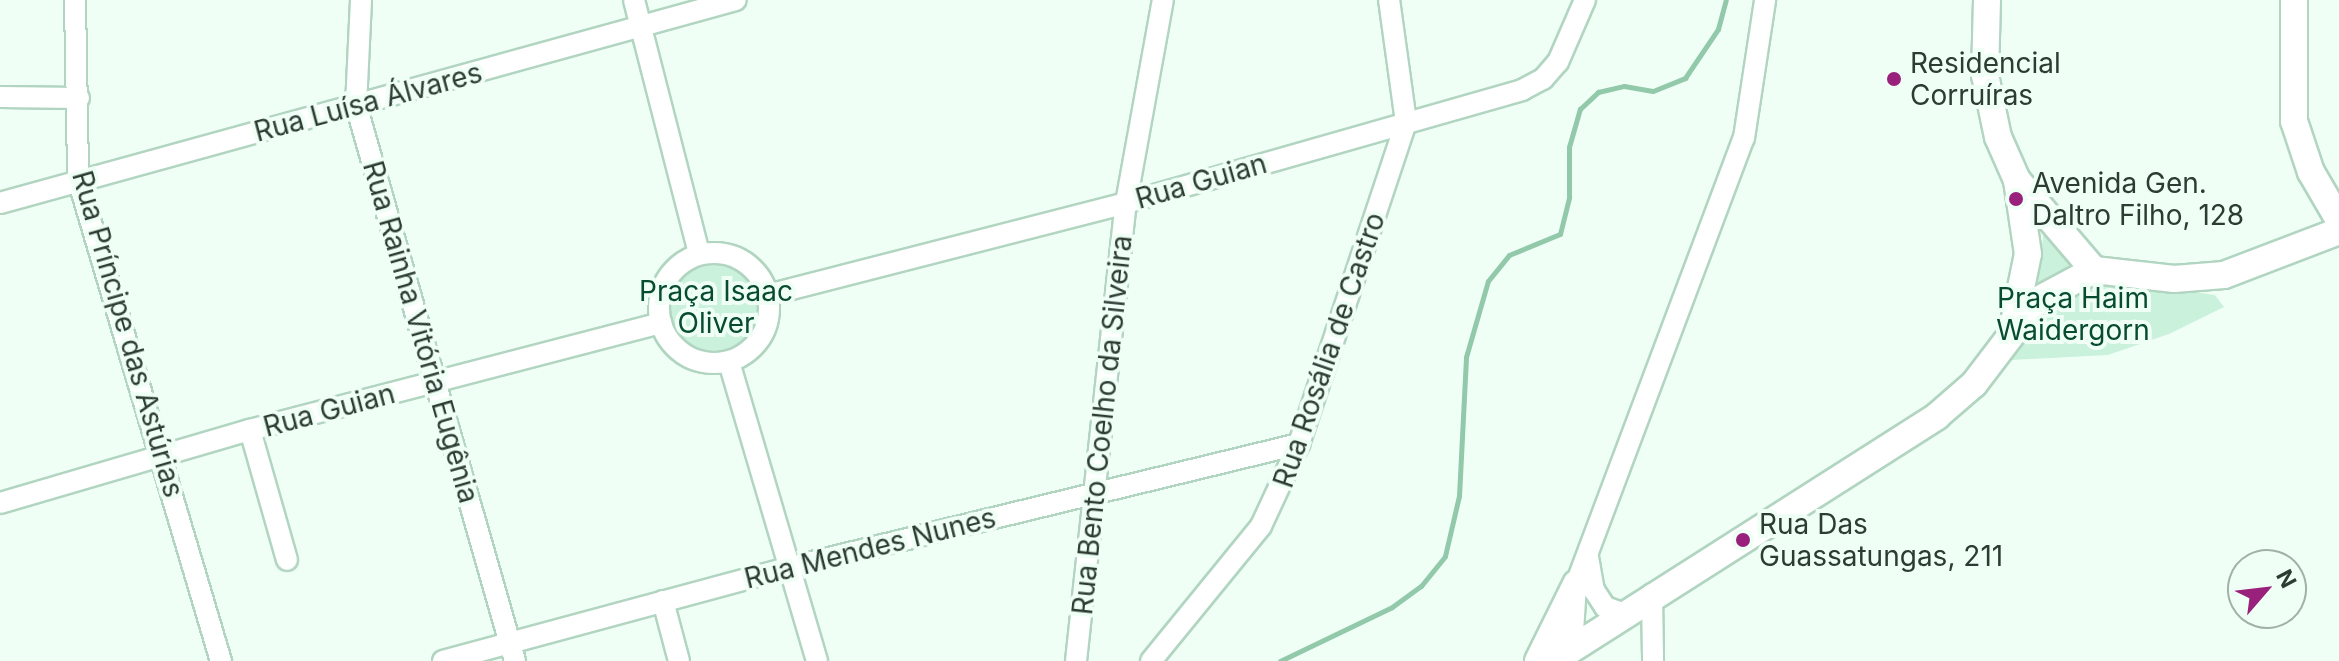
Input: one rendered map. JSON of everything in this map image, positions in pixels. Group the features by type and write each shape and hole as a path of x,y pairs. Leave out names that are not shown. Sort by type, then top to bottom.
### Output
{"street":[{"name":"Rua Príncipe das Astúrias","path":"75,0 78,179 221,661"},
{"name":"Rua Rainha Vitória Eugênia","path":"361,0 356,105 512,652"},
{"path":"634,0 638,31 699,254"},
{"name":"Rua Luísa Álvares","path":"0,203 78,179 638,31 736,0"},
{"name":"Rua Bento Coelho da Silveira","path":"1076,661 1126,203 1163,0"},
{"name":"Rua Rosália de Castro","path":"1151,661 1261,526 1299,444 1406,122 1389,0"},
{"name":"Rua Guian","path":"768,295 1126,203 1522,90 1543,79 1558,62 1585,0"},
{"path":"1538,661 1588,557 1744,138 1765,0"},
{"path":"1987,0 1988,107 2017,180 2028,254 2009,336"},
{"path":"2294,0 2294,121 2311,172 2339,220"},
{"path":"0,97 79,98"},
{"path":"2017,180 2094,270"},
{"path":"1562,655 1622,613 1937,416 1974,384 2038,300 2094,270 2174,279 2224,275 2339,231"},
{"path":"699,254 734,256 761,278 768,295 766,328 751,349 729,362 712,364 687,356 668,339 661,323 660,297 671,273 699,254"},
{"name":"Rua Guian","path":"0,503 162,459 250,430 661,323"},
{"path":"729,362 792,567 817,661"},
{"path":"250,430 287,560"},
{"name":"Rua Mendes Nunes","path":"443,661 512,652 663,601 1299,444"},
{"path":"1588,557 1594,590 1605,607 1622,613"},
{"path":"1562,655 1576,584"},
{"path":"1652,594 1653,661"},
{"path":"663,601 679,661"}],"green space":[{"name":"Praça Haim Waidergorn","path":"2045,224 2099,278 2215,295 2224,307 2169,334 2108,355 2011,360 2029,333"},
{"name":"Praça Isaac Oliver","path":"716,257 735,261 751,272 762,288 766,307 762,326 751,342 735,353 716,357 697,353 681,342 670,326 666,307 670,288 681,272 697,261"}],"waterway":[{"path":"1280,661 1392,607 1421,586 1445,556 1459,496 1466,357 1488,281 1509,255 1560,234 1569,197 1569,147 1580,109 1598,92 1624,86 1653,91 1685,78 1718,29 1726,0"}],"place":[{"name":"Residencial Corruíras","path":"1894,79"},
{"name":"Avenida Gen. Daltro Filho, 128","path":"2016,199"},
{"name":"Rua Das Guassatungas, 211","path":"1743,540"}]}
